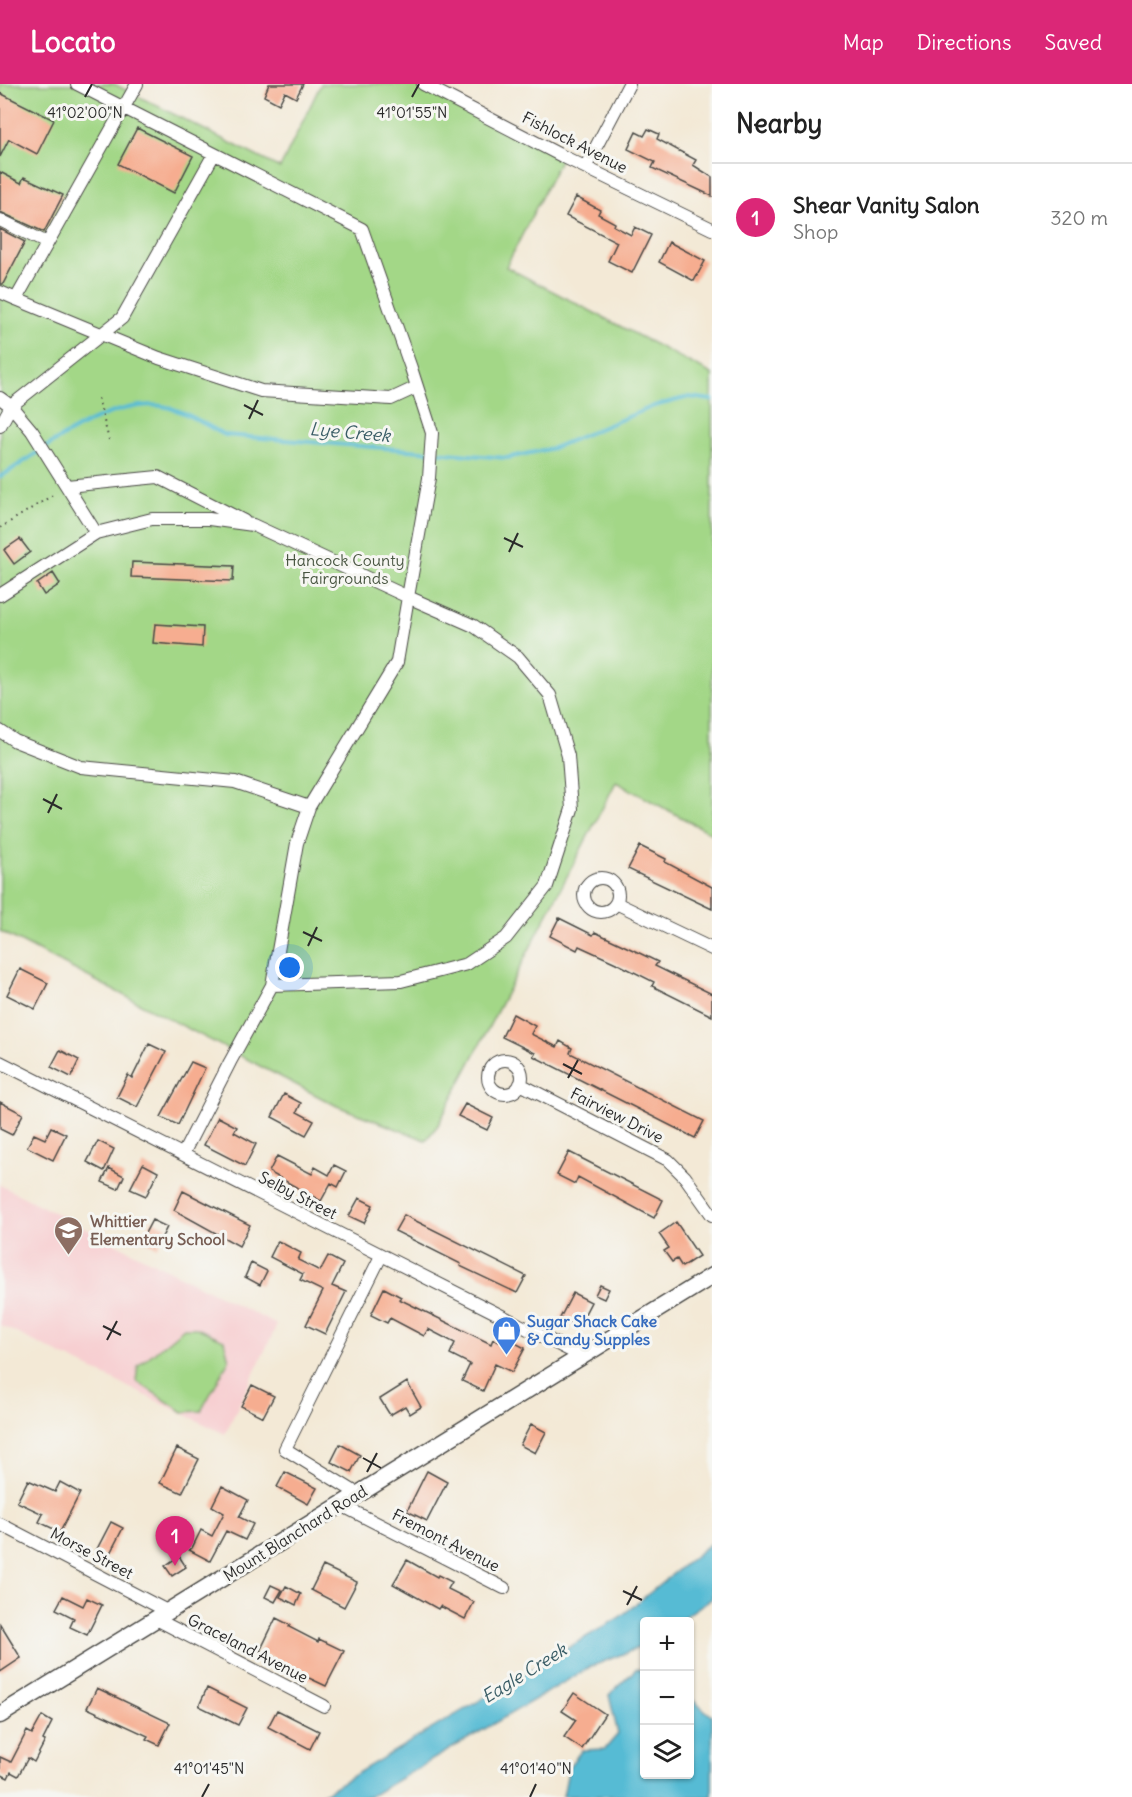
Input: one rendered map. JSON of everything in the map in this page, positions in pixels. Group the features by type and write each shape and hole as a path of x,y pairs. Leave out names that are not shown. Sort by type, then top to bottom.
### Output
{"main road":[{"name":"Mount Blanchard Road","path":"0,1715 712,1276"}],"street":[{"path":"77,84 362,229 432,433 429,478 397,662 309,807 297,843 272,985 183,1154"},
{"path":"16,299 137,84"},
{"path":"586,166 629,84"},
{"name":"Fishlock Avenue","path":"430,86 562,156 712,229"},
{"path":"0,426 11,406 122,318 214,154"},
{"path":"0,220 47,243"},
{"path":"0,292 159,358 261,391 391,399 417,387"},
{"path":"0,398 11,406 32,431 96,533"},
{"path":"67,486 158,477 253,525 474,626 518,657 550,695 568,756 572,809 547,886 506,938 467,964 401,981 272,985"},
{"path":"0,595 96,533 152,519 209,519 253,525"},
{"path":"0,731 15,741 81,767 235,782 309,807"},
{"path":"616,903 712,949"},
{"name":"Selby Street","path":"0,1062 581,1356"},
{"name":"Fairview Drive","path":"520,1084 668,1160 685,1177 712,1215"},
{"path":"358,1494 285,1449 381,1256"},
{"name":"Fremont Avenue","path":"341,1505 504,1588"},
{"name":"Morse Street","path":"0,1524 162,1616"},
{"name":"Graceland Avenue","path":"162,1616 324,1706"}],"path":[{"path":"98,398 109,440"},
{"path":"0,528 67,486"}],"shaded area":[{"name":"Whittier Elementary School","path":"0,1185 277,1325 225,1434 0,1325"}],"green space":[{"name":"Hancock County Fairgrounds","path":"0,84 114,84 280,168 321,84 421,84 562,156 506,267 712,374 712,834 616,782 438,1125 426,1140 337,1106 0,931"},
{"path":"184,1328 197,1328 224,1340 229,1360 201,1411 183,1412 136,1381 138,1366"}],"water":[{"path":"712,1542 712,1598 684,1617 640,1617 640,1647 590,1667 369,1797 317,1797 620,1617"},
{"path":"636,1669 640,1670 640,1779 694,1779 694,1701 712,1716 712,1797 563,1796 569,1766 582,1750 605,1749 618,1734 609,1695"}],"building":[{"path":"269,84 303,84 296,98 285,92 279,104 264,96"},
{"path":"0,93 54,120 37,154 9,139 0,157"},
{"path":"137,128 193,156 174,193 118,164"},
{"path":"648,129 659,134 657,139 696,160 693,165 712,177 712,196 652,168 655,162 628,149 636,132 644,136"},
{"path":"0,172 21,183 24,177 63,195 44,232 0,212"},
{"path":"576,197 600,210 598,214 631,235 635,227 651,235 632,273 608,261 617,242 566,216"},
{"path":"0,229 25,242 3,284 0,284"},
{"path":"669,242 705,261 694,281 659,262"},
{"path":"20,539 30,552 14,564 4,550"},
{"path":"132,562 234,566 233,581 131,577"},
{"path":"53,573 60,584 44,595 37,584"},
{"path":"155,624 203,627 202,647 153,643"},
{"path":"640,846 712,887 712,909 628,869"},
{"path":"559,918 593,935 595,932 658,962 655,966 712,994 712,1016 652,986 654,982 616,963 579,946 577,950 550,936"},
{"path":"20,969 48,983 35,1009 7,995"},
{"path":"513,1014 535,1026 531,1034 557,1047 560,1041 572,1048 570,1053 704,1121 695,1138 533,1056 535,1053 502,1037"},
{"path":"149,1044 166,1052 137,1107 117,1097 128,1075 132,1078"},
{"path":"60,1050 79,1060 71,1077 51,1067"},
{"path":"191,1062 205,1068 178,1125 161,1117"},
{"path":"284,1094 301,1103 297,1112 314,1121 306,1135 272,1117"},
{"path":"0,1102 23,1114 12,1135 0,1129"},
{"path":"465,1104 493,1118 487,1130 458,1116"},
{"path":"218,1117 237,1127 234,1132 256,1144 245,1166 204,1145"},
{"path":"51,1127 66,1134 53,1160 27,1147 34,1134 45,1139"},
{"path":"98,1141 114,1149 104,1171 87,1162"},
{"path":"569,1152 663,1200 654,1218 578,1177 575,1184 557,1175"},
{"path":"277,1156 312,1174 315,1167 329,1175 334,1165 346,1171 338,1187 331,1183 321,1201 269,1172"},
{"path":"143,1164 158,1172 146,1196 130,1189"},
{"path":"109,1168 124,1176 118,1189 102,1182"},
{"path":"183,1191 250,1225 239,1246 174,1210"},
{"path":"359,1198 373,1205 364,1223 349,1216"},
{"path":"404,1215 526,1276 517,1293 395,1231"},
{"path":"152,1220 167,1227 157,1247 142,1239"},
{"path":"676,1222 699,1256 682,1267 677,1259 672,1262 664,1251 669,1248 659,1234"},
{"path":"278,1241 301,1253 298,1260 320,1271 328,1256 343,1264 332,1286 346,1292 325,1334 306,1325 323,1291 300,1280 303,1274 270,1257"},
{"path":"251,1263 267,1271 260,1285 245,1277"},
{"path":"600,1285 609,1289 604,1299 595,1295"},
{"path":"384,1288 401,1297 399,1299 491,1344 493,1339 499,1342 502,1336 525,1348 512,1372 495,1364 483,1391 462,1381 470,1364 450,1354 455,1343 428,1329 424,1336 390,1318 387,1323 371,1315"},
{"path":"573,1293 591,1302 578,1327 560,1318"},
{"path":"407,1382 421,1407 410,1414 405,1406 390,1415 380,1399"},
{"path":"252,1385 274,1396 263,1417 241,1406"},
{"path":"531,1424 546,1432 535,1453 520,1445"},
{"path":"340,1444 360,1455 351,1472 331,1462"},
{"path":"177,1448 199,1459 182,1493 160,1483"},
{"path":"427,1471 447,1482 427,1521 407,1511"},
{"path":"285,1472 317,1488 308,1504 277,1487"},
{"path":"28,1480 55,1492 60,1482 80,1493 60,1532 39,1522 43,1514 17,1502"},
{"path":"222,1486 248,1500 239,1517 253,1524 245,1540 226,1531 210,1561 189,1550 201,1530 212,1536 224,1513 212,1506"},
{"path":"111,1522 123,1528 108,1557 96,1551"},
{"path":"179,1556 186,1567 172,1576 165,1566"},
{"path":"407,1560 437,1577 438,1575 452,1582 448,1589 474,1602 465,1619 440,1606 438,1609 393,1584"},
{"path":"323,1566 357,1582 344,1607 311,1590"},
{"path":"271,1585 282,1590 275,1602 265,1597"},
{"path":"286,1586 301,1594 296,1605 280,1597"},
{"path":"63,1596 83,1606 87,1598 102,1605 87,1635 70,1627 74,1618 56,1609"},
{"path":"276,1618 318,1642 319,1639 344,1651 326,1686 279,1664 281,1662 260,1651"},
{"path":"0,1624 21,1658 0,1672"},
{"path":"97,1688 170,1723 159,1745 146,1739 148,1736 87,1708"},
{"path":"207,1688 247,1708 238,1725 199,1706"},
{"path":"574,1693 605,1714 582,1749 564,1737 576,1720 562,1711"},
{"path":"277,1710 319,1731 310,1749 268,1727"},
{"path":"42,1716 52,1722 34,1762 28,1758 18,1776 11,1772 8,1778 0,1774 0,1757 11,1762 27,1731 32,1734"}],"waterway":[{"name":"Lye Creek","path":"0,477 77,428 119,410 141,406 170,408 225,435 507,458 553,448 654,406 689,397 712,400"}],"place":[{"name":"Whittier Elementary School","path":"69,1256"},
{"name":"Sugar Shack Cake & Candy Supples","path":"506,1356"},
{"name":"Shear Vanity Salon","path":"175,1566"}],"water label":[{"name":"Eagle Creek","path":"524,1673"}]}
